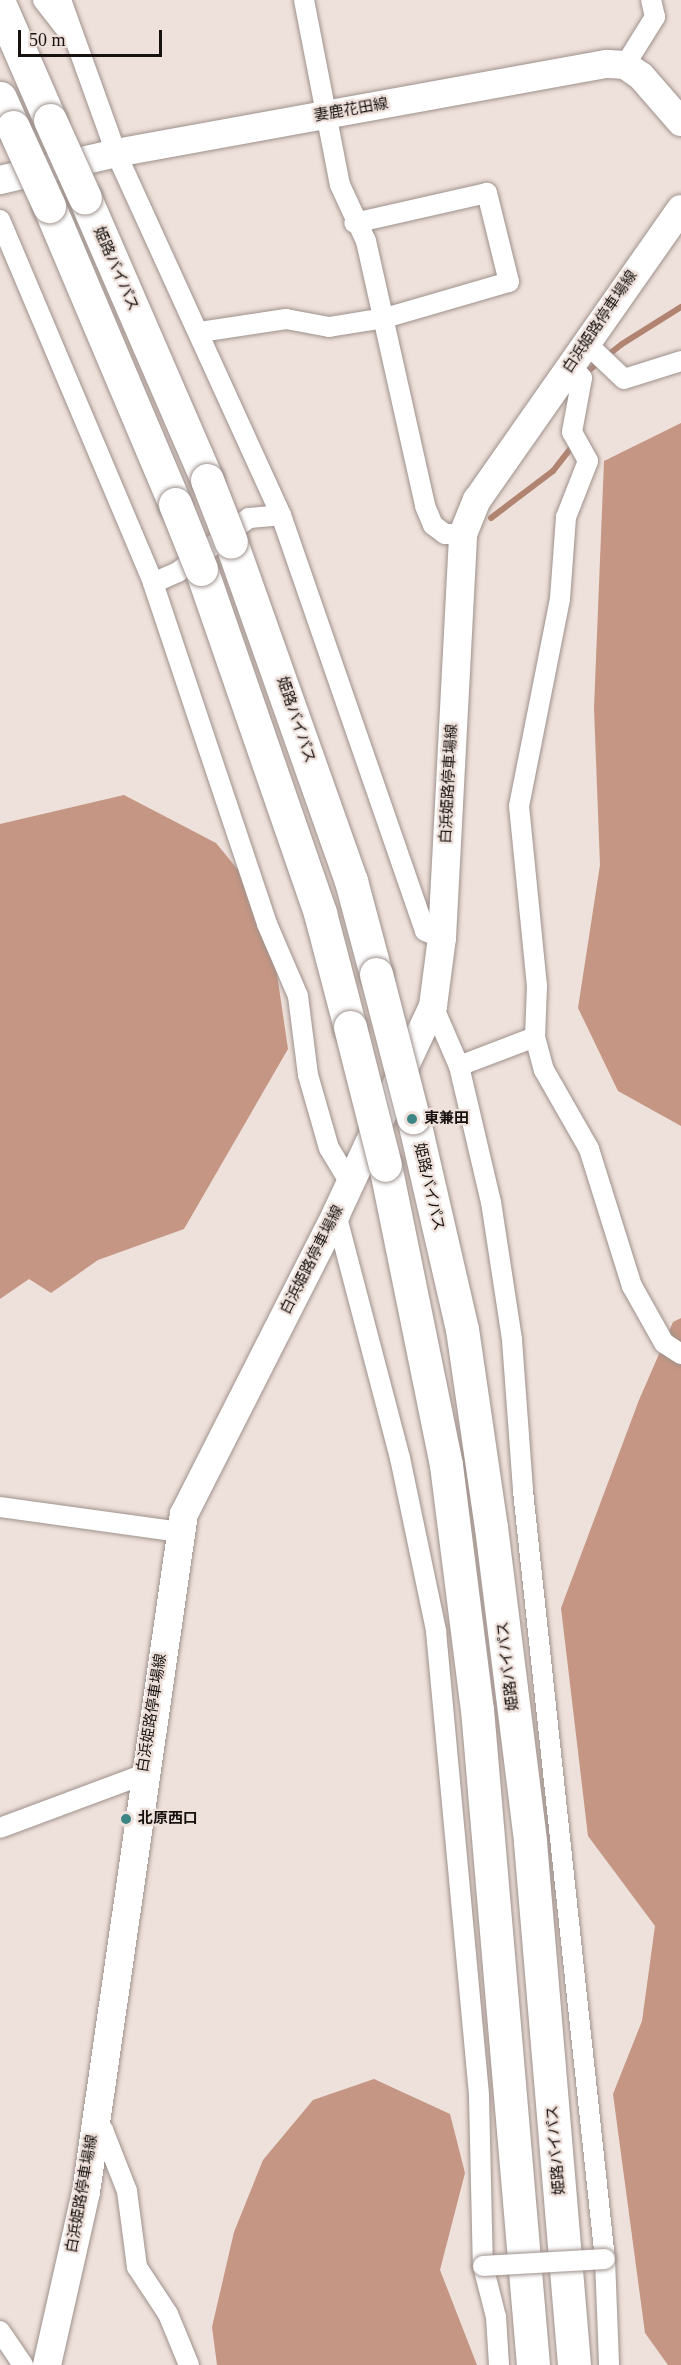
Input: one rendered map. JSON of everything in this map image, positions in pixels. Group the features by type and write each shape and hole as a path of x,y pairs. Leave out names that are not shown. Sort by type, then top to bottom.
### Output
{"highway":[{"name":"姫路バイパス","path":"0,5 207,480 231,542 351,881 413,1117 462,1329 491,1527 530,1842 574,2365"},
{"path":"6,112 49,206 201,569 320,914 385,1165 446,1465 476,1698 533,2365"}],"main road":[{"name":"妻鹿花田線","path":"0,180 116,153 328,114 625,65"},
{"path":"625,65 681,122"},
{"name":"白浜姫路停車場線","path":"46,2365 86,2192 142,1775 184,1514 336,1214 433,1006 442,938 463,534 477,500 590,357 681,209"}],"street":[{"path":"43,0 82,48"},
{"path":"61,0 82,48 116,153 200,332 281,515 425,932 442,938"},
{"path":"304,0 340,185 354,223 366,241 385,318 424,506 433,525 445,534 463,534"},
{"path":"625,65 655,17 651,0"},
{"path":"200,332 286,319 329,327 385,318 509,282 488,193 354,223"},
{"path":"0,219 153,584 267,924 298,996 308,1075 329,1148 350,1183"},
{"path":"681,361 624,379 590,357 582,378 577,438 588,461 566,517 560,599 519,806 537,986 535,1037 544,1070 589,1149 632,1286 664,1343 681,1354"},
{"path":"153,584 178,572 249,518 281,515"},
{"path":"433,1006 459,1066 491,1202 512,1340 523,1491 605,2259 609,2365"},
{"path":"459,1066 535,1037"},
{"path":"336,1214 400,1458 436,1631 479,2096 483,2266 499,2365"},
{"path":"0,1508 181,1532"},
{"path":"0,1828 142,1775"},
{"path":"94,2127 104,2130 127,2191 137,2267 168,2314 189,2365"},
{"path":"483,2266 605,2259"},
{"path":"0,2331 23,2365"}],"shaded area":[{"path":"681,423 681,1126 618,1091 578,1008 600,865 594,708 604,461"},
{"path":"124,795 216,843 239,871 273,947 288,1049 184,1229 98,1260 51,1293 29,1279 0,1299 0,824"},
{"path":"681,1318 681,2365 668,2365 645,2333 613,2094 642,2021 655,1926 588,1836 561,1608 639,1400 673,1322"},
{"path":"374,2079 450,2114 465,2173 440,2270 477,2365 217,2365 212,2327 234,2232 263,2160 313,2100"}],"waterway":[{"path":"588,378 588,371 622,344 681,307"},
{"path":"491,518 553,471 575,443"}],"place":[{"name":"東兼田","path":"412,1119"},
{"name":"北原西口","path":"126,1819"}]}
